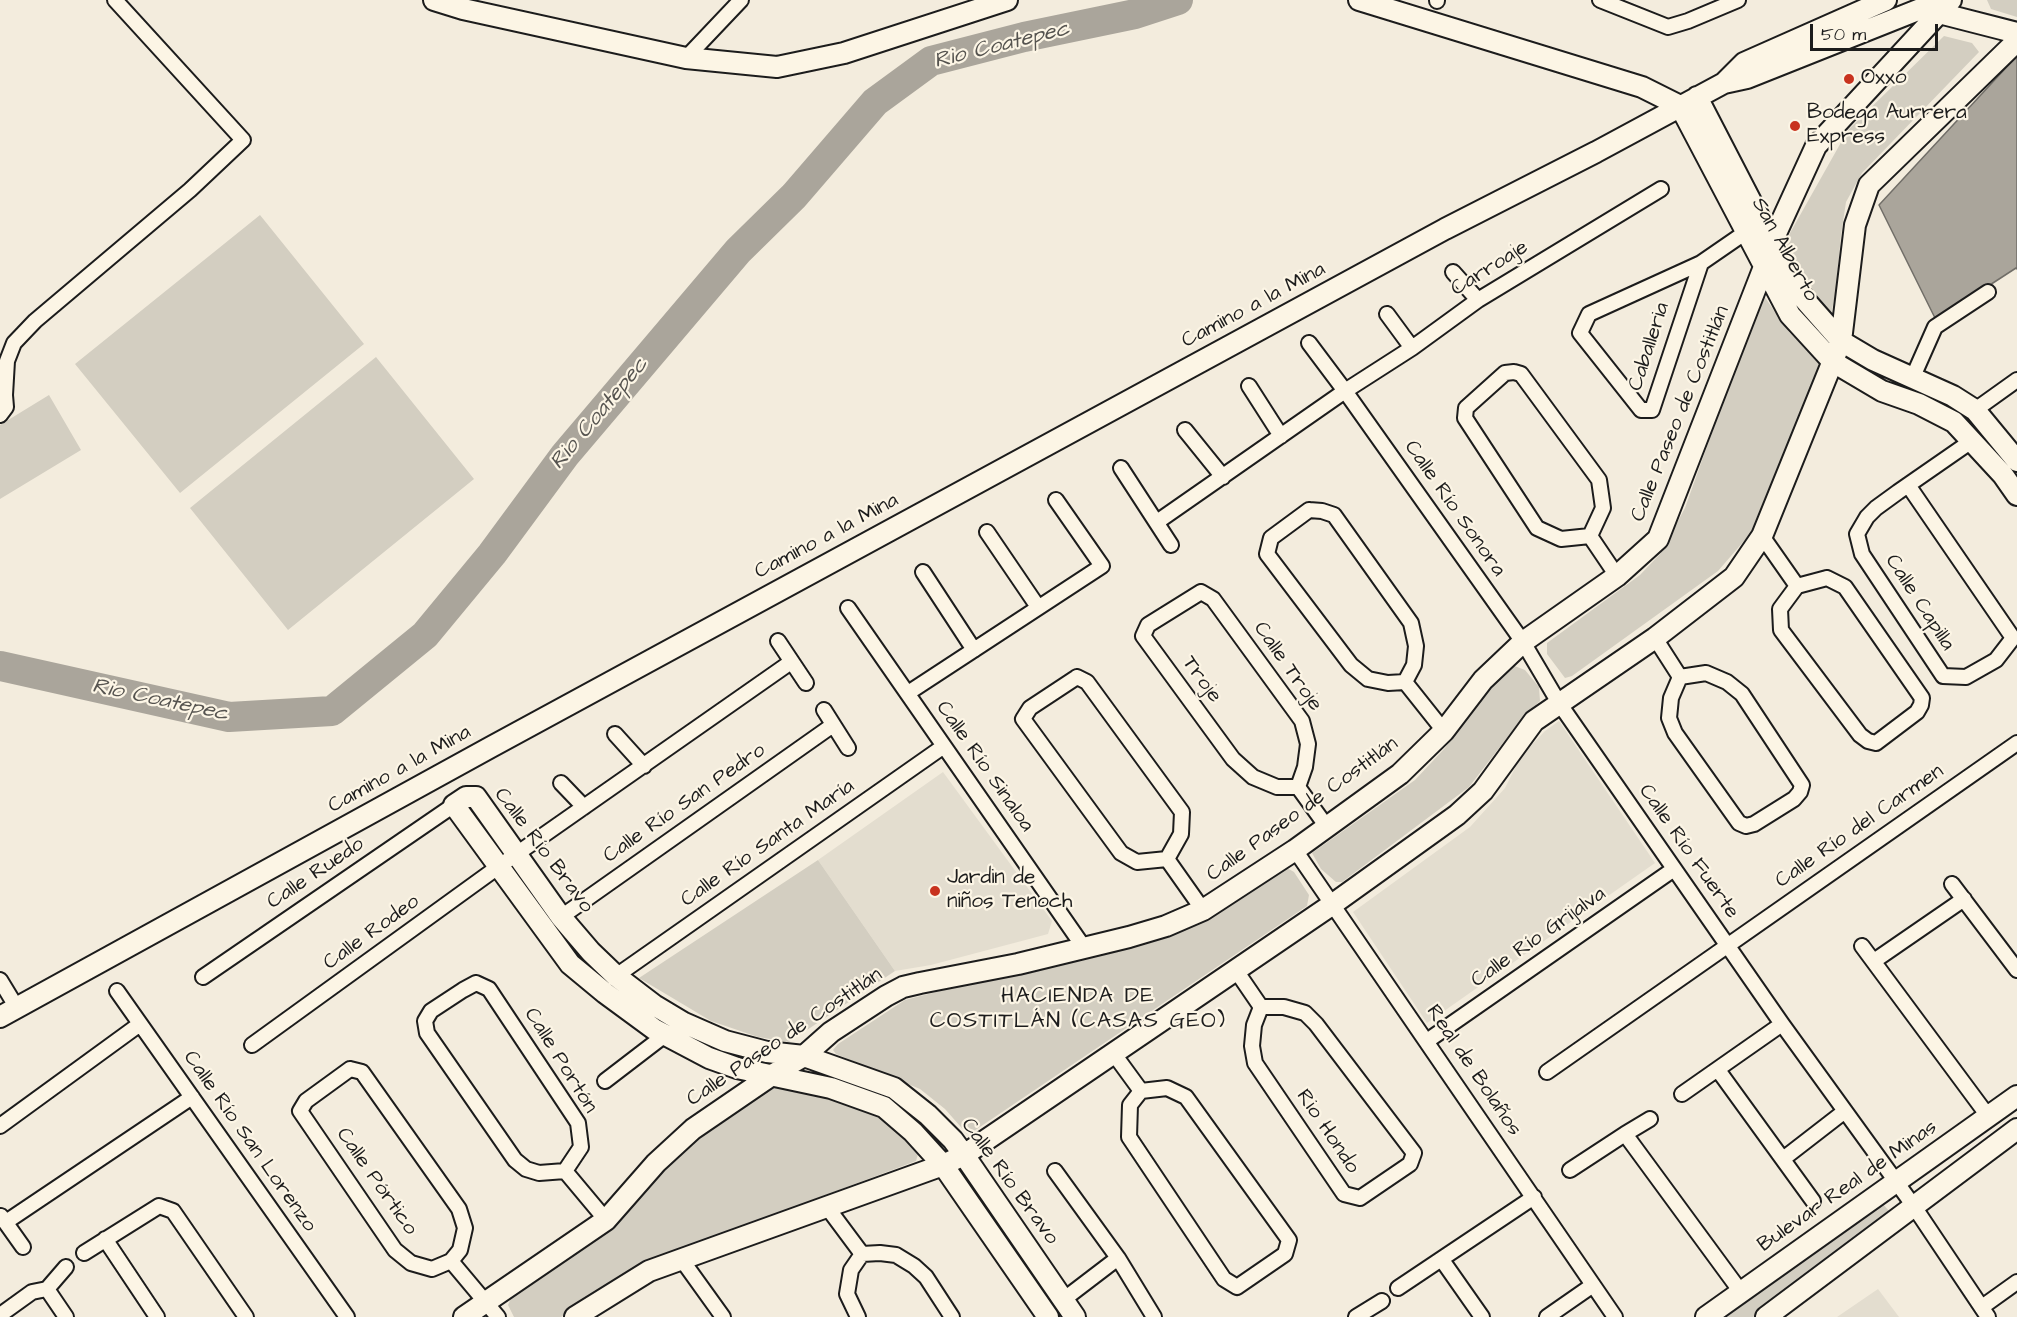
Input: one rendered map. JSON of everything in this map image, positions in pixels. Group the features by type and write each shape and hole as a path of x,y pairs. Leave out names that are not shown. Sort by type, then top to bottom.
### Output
{"street":[{"path":"0,415 6,407 7,361 14,343 35,321 190,190 243,140 115,0"},
{"path":"434,0 463,9 686,58 777,67 844,53 1006,0"},
{"path":"686,58 741,0"},
{"path":"1359,0 1689,101"},
{"path":"1600,0 1668,27 1738,0"},
{"path":"1724,83 1744,63 1886,0"},
{"path":"1724,83 1747,78 1935,4 2017,33"},
{"name":"Calle Paseo de Costitlán","path":"464,1317 606,1220 656,1162 693,1129 804,1056 831,1032 886,996 903,987 1085,949 1166,926 1203,910 1295,850 1400,774 1444,731 1483,680 1523,642 1617,576 1658,539 1772,242 1816,146 1935,4"},
{"path":"575,1317 649,1271 827,1208 964,1155 1333,904 1457,815 1483,791 1534,721 1655,638 1734,578 1762,536 1841,341 1855,225 1869,185 2017,41"},
{"name":"Camino a la Mina","path":"9,1013 490,747 1445,229 1724,83"},
{"name":"San Alberto","path":"1689,101 1746,232 1790,315 1833,362 1882,391 1919,404 1954,422 2004,475 2017,495"},
{"name":"San Alberto","path":"1689,101 1804,299 1841,341 1873,360 1953,396 1975,410 2017,461"},
{"name":"Carroaje","path":"1157,522 1345,391 1412,348 1478,300 1661,189"},
{"name":"Caballeria","path":"1701,263 1652,410 1641,410 1580,333 1589,314 1701,263 1746,232"},
{"path":"1453,272 1478,300"},
{"path":"1912,379 1935,327 1988,292"},
{"path":"1388,314 1412,348"},
{"name":"Calle Río Sonora","path":"1309,343 1523,642 1559,703"},
{"path":"1505,373 1521,375 1599,480 1603,508 1590,537 1562,538 1537,528 1469,428 1465,418 1466,408 1505,373"},
{"path":"1975,410 2017,380"},
{"path":"1249,386 1281,436"},
{"path":"1185,430 1223,477"},
{"path":"1908,485 1973,441"},
{"path":"1121,468 1171,545"},
{"name":"Calle Capilla","path":"1908,485 2013,638 1996,660 1966,677 1943,676 1862,554 1857,534 1867,517 1908,485"},
{"path":"908,693 1102,566 1056,500"},
{"path":"1309,510 1322,510 1334,514 1411,623 1416,646 1414,665 1405,681 1388,683 1368,679 1351,664 1267,554 1271,538 1309,510"},
{"path":"987,532 1038,607"},
{"path":"1762,536 1797,586"},
{"path":"1590,537 1617,576"},
{"path":"923,572 974,650"},
{"path":"1827,578 1845,587 1922,698 1917,712 1876,743 1860,735 1781,630 1780,609 1797,586 1827,578"},
{"name":"Troje","path":"1213,599 1201,592 1148,625 1143,636 1233,759 1253,777 1277,787 1298,787"},
{"name":"Calle Troje","path":"1213,599 1302,721 1308,744 1305,767 1298,787"},
{"name":"Calle Río Sinaloa","path":"848,608 1085,949"},
{"path":"1655,638 1680,677"},
{"path":"778,641 806,683"},
{"name":"Calle Rodeo","path":"252,1045 498,867 791,662"},
{"path":"1706,673 1727,682 1742,694 1802,785 1794,799 1754,824 1746,826 1739,824 1675,733 1670,718 1671,698 1680,677 1706,673"},
{"path":"1077,677 1087,682 1182,812 1181,834 1167,859 1137,862 1121,853 1023,719 1030,708 1077,677"},
{"path":"1405,681 1444,731"},
{"name":"Calle Río Fuerte","path":"1559,703 1782,1024 1913,1205 1985,1312"},
{"path":"824,710 848,748"},
{"name":"Calle Río San Pedro","path":"561,917 834,725"},
{"path":"615,734 644,766"},
{"name":"Calle Río del Carmen","path":"1547,1072 2017,742"},
{"name":"Calle Río Santa María","path":"616,976 944,746"},
{"path":"561,783 584,807"},
{"path":"1298,787 1327,827"},
{"name":"Calle Río Bravo","path":"1048,1317 943,1165 913,1132 884,1107 831,1089 749,1071 709,1058 654,1029 570,964 454,805 466,797 476,797 561,917 591,952 616,976 664,1011 684,1023 725,1041 767,1052 804,1056 894,1088 928,1115 964,1155 1075,1317"},
{"name":"Calle Ruedo","path":"202,977 454,805"},
{"name":"Real de Bolaños","path":"1295,850 1616,1317"},
{"path":"1167,859 1203,910"},
{"name":"Calle Río Grijalva","path":"1427,1041 1674,869"},
{"path":"1952,884 2017,970"},
{"path":"1874,961 1964,899"},
{"path":"1862,946 1988,1116"},
{"path":"1235,969 1261,1007"},
{"path":"0,980 9,1013"},
{"name":"Calle Portón","path":"476,983 489,989 578,1123 580,1147 565,1171 539,1173 526,1169 515,1160 427,1033 424,1021 431,1011 476,983"},
{"name":"Calle Río San Lorenzo","path":"117,991 348,1317"},
{"name":"Rio Hondo","path":"1261,1007 1284,1007 1305,1013 1316,1024 1413,1153 1410,1164 1360,1198 1344,1194 1255,1063 1252,1046 1254,1025 1261,1007"},
{"path":"0,1126 140,1023"},
{"path":"1682,1094 1782,1024"},
{"path":"605,1080 665,1035"},
{"path":"1114,1054 1141,1091"},
{"name":"Calle Pórtico","path":"350,1069 362,1072 459,1209 465,1228 460,1250 451,1262 432,1269 411,1263 395,1250 300,1111 306,1101 350,1069"},
{"path":"1718,1070 1813,1201"},
{"path":"1167,1088 1186,1097 1289,1240 1285,1254 1237,1287 1224,1279 1129,1137 1130,1105 1141,1091 1167,1088"},
{"name":"Bulevar Real de Minas","path":"1706,1317 2017,1096"},
{"path":"23,1247 3,1218 192,1097"},
{"path":"1783,1159 1845,1111"},
{"path":"1570,1170 1650,1119"},
{"path":"1766,1317 2017,1129"},
{"path":"1625,1134 1741,1292"},
{"path":"565,1171 606,1220"},
{"path":"1055,1171 1118,1258 1154,1317"},
{"path":"1398,1288 1534,1197"},
{"path":"84,1253 159,1206 173,1211 246,1317"},
{"path":"827,1208 862,1254"},
{"path":"105,1239 157,1317"},
{"path":"858,1317 847,1294 851,1270 862,1254 880,1252 896,1255 914,1266 926,1277 952,1317"},
{"path":"1063,1300 1118,1258"},
{"path":"682,1260 723,1317"},
{"path":"1442,1260 1482,1317"},
{"path":"451,1262 498,1317"},
{"path":"0,1315 32,1292 47,1289 66,1267"},
{"path":"1985,1312 2017,1282"},
{"path":"1547,1317 1593,1285"},
{"path":"47,1289 66,1317"},
{"path":"1356,1317 1382,1301"}],"shaded area":[{"path":"1987,0 2017,0 2017,17 1991,9"},
{"path":"1944,36 1972,43 1979,52 1862,173 1846,202 1836,290 1830,319 1804,282 1786,245 1790,233 1848,130"},
{"path":"2015,58 2017,59 2017,269 1936,320 1879,205"},
{"path":"260,215 364,344 180,493 75,364"},
{"path":"1764,296 1789,332 1820,364 1750,534 1718,571 1572,676 1565,678 1547,654 1547,643 1640,575 1660,554 1685,508"},
{"path":"376,357 474,479 288,630 190,508"},
{"path":"49,395 81,450 0,499 0,425"},
{"path":"1512,665 1525,670 1539,687 1540,701 1520,721 1469,787 1342,882 1336,882 1321,869 1312,853 1415,780 1445,748 1481,698"},
{"path":"1559,721 1655,863 1427,1023 1353,912 1470,827 1505,788 1521,756 1545,731"},
{"name":"Jardin de niños Tenoch","path":"943,772 1052,921 1048,934 931,965 895,971 818,860"},
{"path":"818,860 895,971 789,1042 758,1037 711,1021 639,978"},
{"path":"1287,868 1294,872 1309,895 1307,906 967,1134 945,1109 920,1089 836,1054 833,1050 838,1044 905,1000 1041,965"},
{"path":"774,1087 838,1101 874,1114 919,1151 916,1161 634,1267 561,1317 514,1317 508,1305 512,1296 621,1220 672,1158"},
{"path":"1882,1203 1889,1211 1888,1218 1753,1317 1723,1317"},
{"path":"1878,1289 1899,1317 1837,1317"}],"waterway":[{"name":"Rio Coatepec","path":"0,666 229,717 332,711 425,635 492,554 565,455 738,251 794,196 875,102 931,61 1024,37 1135,14 1178,0"}],"place":[{"name":"Oxxo","path":"1849,79"},
{"name":"Bodega Aurrera Express","path":"1795,126"},
{"name":"Jardin de niños Tenoch","path":"935,891"}],"district":[{"name":"HACIENDA DE COSTITLÁN (CASAS GEO)","path":"1078,1010"}]}
